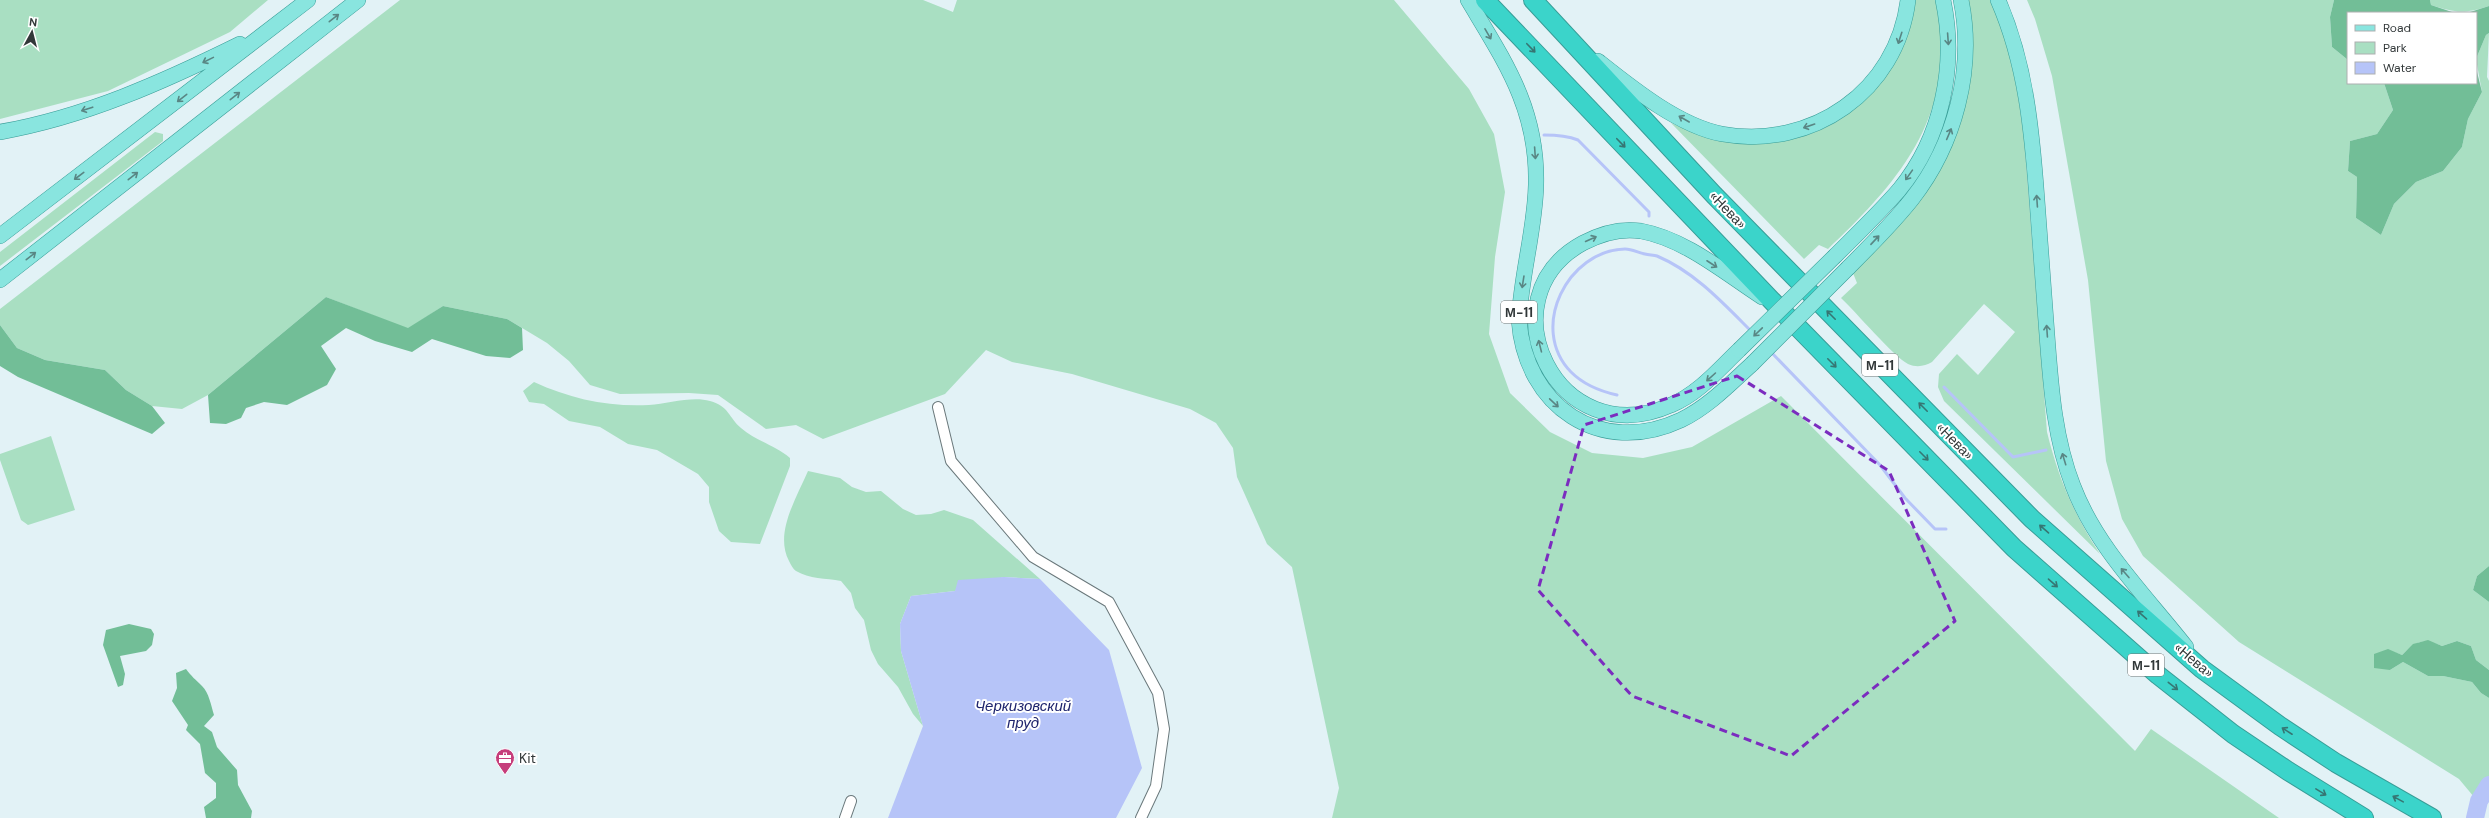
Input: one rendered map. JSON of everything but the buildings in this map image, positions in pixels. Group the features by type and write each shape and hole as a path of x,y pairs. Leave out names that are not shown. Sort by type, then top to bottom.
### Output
{"highway":[{"name":"М-11","path":"1485,0 1776,306 2014,548 2158,675 2233,734 2288,771 2364,818"},
{"name":"«Нева»","path":"1533,0 1714,195 2032,519 2202,668 2280,726 2330,759 2432,818"}],"main road":[{"path":"0,236 308,0"},
{"path":"0,280 358,0"},
{"name":"М-11","path":"1468,0 1522,95 1534,143 1536,185 1519,320 1524,355 1530,372 1548,397 1562,410 1578,421 1600,428 1640,432 1681,420 1701,408 1752,364 1848,268 1913,198 1941,153 1951,129 1963,81 1965,42 1961,0"},
{"name":"М-11","path":"1575,44 1632,88 1688,122 1722,134 1759,137 1790,132 1816,124 1839,112 1867,89 1884,70 1899,42 1908,0"},
{"name":"М-11","path":"1776,306 1673,242 1640,231 1620,231 1604,234 1574,248 1551,272 1539,302 1537,333 1546,364 1557,382 1568,394 1601,411 1637,415 1672,405 1708,380 1836,256 1899,189 1927,144 1942,100 1946,79 1949,42 1943,0"},
{"name":"М-11","path":"1998,0 2017,52 2026,88 2032,135 2052,400 2062,452 2073,487 2094,530 2119,566 2202,668"},
{"path":"0,132 84,111 149,87 241,44 290,13"}],"street":[{"path":"938,407 951,461 1033,557 1109,602 1158,692 1164,729 1156,786 1141,818"},
{"path":"845,818 851,801"}],"highlighted area":[{"path":"1737,376 1889,471 1955,621 1791,756 1632,696 1538,590 1584,425"}],"green space":[{"path":"0,0 268,0 230,32 108,91 0,119"},
{"path":"400,0 923,0 953,12 957,0 1394,0 1469,89 1494,134 1505,192 1495,257 1489,334 1510,393 1550,432 1592,453 1643,458 1692,447 1781,396 2135,751 2151,729 2279,818 1332,818 1339,788 1292,567 1267,544 1237,477 1233,448 1216,423 1190,409 1072,374 1012,362 986,350 945,394 823,439 796,425 766,429 718,395 689,393 620,394 590,385 569,361 547,343 507,319 443,306 408,329 326,297 208,395 182,409 152,406 126,390 105,370 45,360 17,348 0,325 0,309"},
{"path":"1913,0 1936,0 1941,40 1940,76 1932,109 1919,139 1902,168 1880,195 1828,249 1819,245 1804,259 1671,123 1690,131 1707,135 1771,141 1779,141 1806,135 1830,125 1852,111 1870,94 1886,74 1899,51 1908,26"},
{"path":"1967,0 1990,0 2008,50 2019,101 2024,136 2047,432 2056,465 2068,495 2082,525 2100,554 1944,401 1938,387 1939,374 1957,354 1978,375 2015,332 1984,304 1932,362 1915,366 1908,364 1893,352 1841,298 1857,283 1853,273 1946,155"},
{"path":"2027,0 2334,0 2330,17 2332,47 2347,59 2347,84 2384,84 2393,110 2377,134 2350,141 2348,171 2357,177 2356,218 2381,235 2394,204 2416,182 2443,171 2462,147 2468,119 2482,92 2477,57 2486,35 2489,33 2487,77 2489,81 2489,566 2477,576 2473,590 2489,602 2489,670 2476,660 2471,646 2457,641 2442,646 2425,641 2416,643 2402,655 2388,650 2390,670 2403,662 2428,676 2443,676 2472,682 2481,693 2489,698 2489,776 2474,797 2459,779 2239,642 2143,556 2122,519 2106,461 2088,280 2052,76 2035,19"},
{"path":"2334,0 2430,0 2431,5 2452,12 2347,12 2347,59 2332,47 2330,17"},
{"path":"2430,0 2489,0 2489,6 2460,12 2431,5"},
{"path":"2489,6 2489,33 2486,35 2477,57 2477,12 2470,12"},
{"path":"2477,72 2482,92 2468,119 2462,147 2443,171 2416,182 2394,204 2381,235 2356,218 2357,177 2348,171 2350,141 2377,134 2393,110 2384,84 2477,84"},
{"path":"155,132 163,134 163,141 0,266 0,252"},
{"path":"326,297 408,328 443,306 507,319 522,328 523,350 510,358 486,356 432,339 412,352 375,341 346,328 321,346 336,369 327,385 287,405 264,402 246,408 241,418 226,424 210,423 208,395"},
{"path":"0,325 17,348 45,360 105,370 126,390 152,406 165,423 152,434 18,377 0,366"},
{"path":"534,382 562,393 590,401 619,405 649,405 695,399 710,401 721,406 741,428 790,458 790,466 760,544 731,542 719,531 709,502 709,487 698,474 657,450 628,444 600,427 569,421 544,404 529,402 523,391"},
{"path":"51,436 75,510 28,525 21,520 0,460 0,454"},
{"path":"808,471 840,478 852,487 866,492 881,491 903,509 916,515 931,514 944,510 973,520 1040,579 1004,577 955,591 911,596 900,624 901,651 923,726 913,714 898,687 878,664 871,650 864,620 855,608 851,593 841,581 801,574 794,569 789,561 785,550 784,539 786,527 793,504"},
{"path":"2489,566 2489,602 2473,590 2477,576"},
{"path":"129,624 151,629 154,634 152,645 146,651 120,656 125,674 123,685 118,687 103,645 106,630"},
{"path":"2428,640 2442,646 2457,641 2471,646 2476,660 2489,670 2489,698 2481,693 2472,682 2443,676 2428,676 2403,662 2390,670 2374,668 2374,654 2388,649 2402,655 2413,644"},
{"path":"186,669 204,689 208,696 214,715 204,726 212,732 217,747 237,770 238,785 252,811 251,818 206,818 204,807 216,798 216,783 205,773 200,744 186,730 188,725 172,701 177,688 176,673"}],"water":[{"name":"Черкизовский пруд","path":"1004,577 1040,579 1109,650 1142,768 1116,818 888,818 923,726 901,651 900,624 911,596 955,591 958,580"},
{"path":"2489,776 2489,795 2483,801 2474,797"}],"waterway":[{"path":"1544,135 1561,136 1578,140 1649,212 1649,216"},
{"path":"1617,395 1592,387 1581,381 1571,372 1559,354 1553,334 1554,314 1560,294 1572,277 1586,262 1605,253 1628,249 1657,256 1671,263 1684,271 1708,290 1752,332"},
{"path":"1771,352 1880,465 1905,498 1935,529 1946,529"},
{"path":"1944,387 2013,457 2046,450"},
{"path":"2475,818 2479,801 2489,785"}],"place":[{"name":"Kit","path":"505,775"}]}
